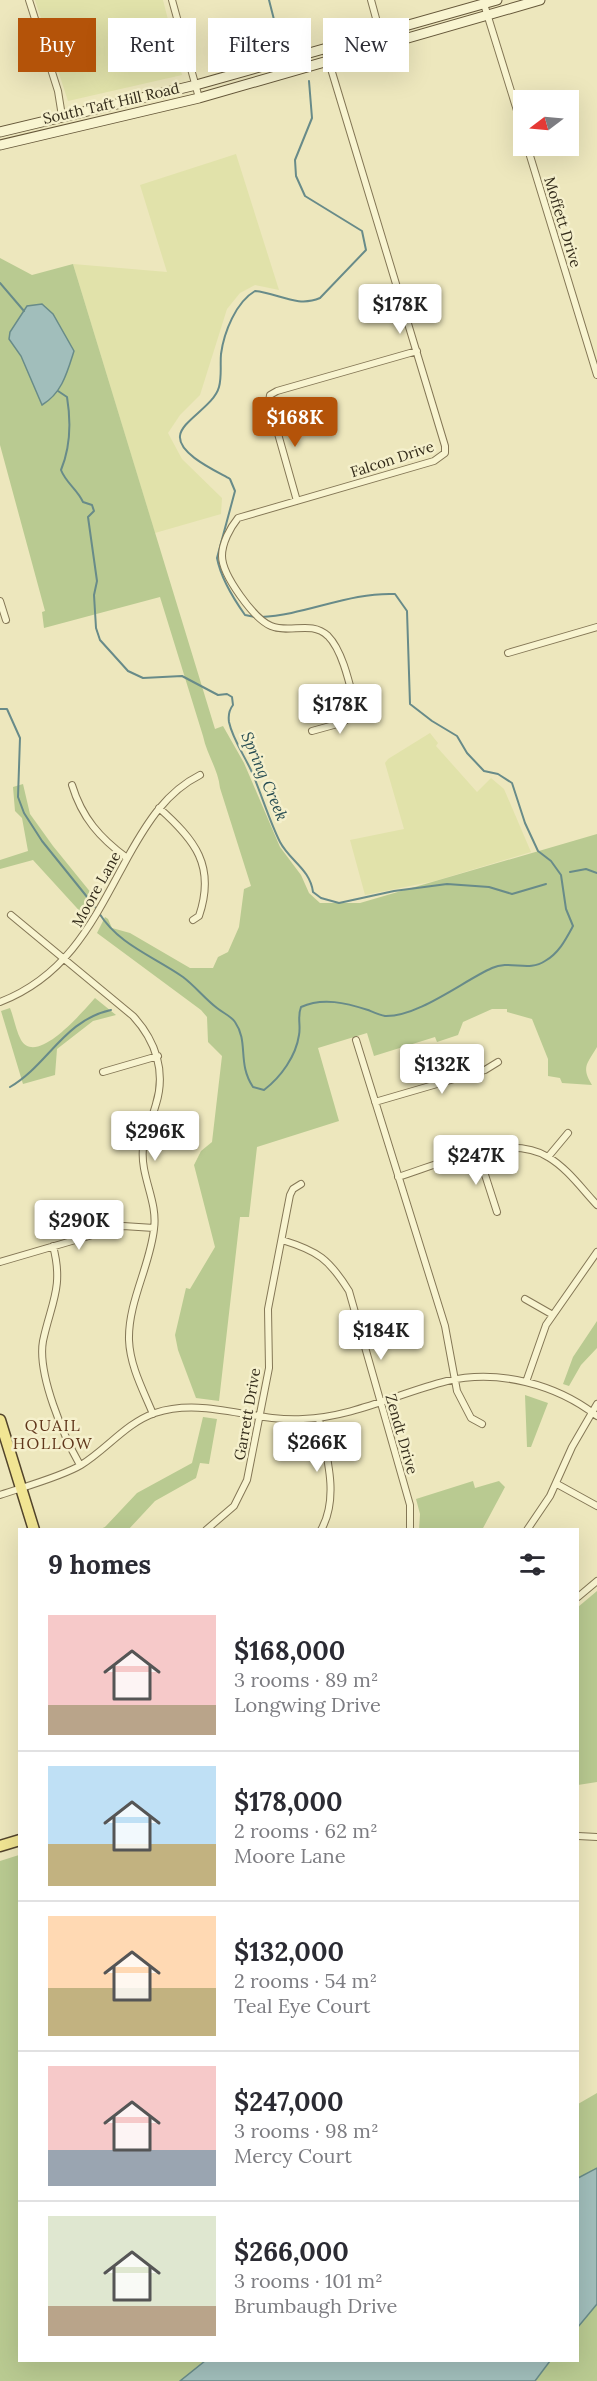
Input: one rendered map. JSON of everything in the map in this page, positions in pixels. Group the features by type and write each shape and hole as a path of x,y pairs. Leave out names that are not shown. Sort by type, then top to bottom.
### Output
{"main road":[{"name":"South Taft Hill Road","path":"409,25 497,0"},
{"name":"South Taft Hill Road","path":"409,38 540,0"},
{"name":"South Taft Hill Road","path":"0,132 196,85 323,50"},
{"name":"South Taft Hill Road","path":"0,145 199,98 323,62"},
{"path":"0,1420 33,1528"},
{"path":"0,1846 18,1841"}],"street":[{"path":"29,0 58,91 62,116"},
{"path":"172,0 199,98"},
{"path":"371,0 376,18"},
{"path":"484,4 513,98"},
{"name":"Falcon Drive","path":"312,731 340,723 357,713 338,651 328,636 319,629 273,627 245,602 235,588 222,556 228,531 238,518 434,461 445,453 444,440 331,72"},
{"name":"Moffett Drive","path":"530,156 597,375"},
{"path":"297,501 269,402 270,395 277,391 417,351"},
{"path":"0,601 6,620"},
{"path":"508,653 597,627"},
{"name":"Moore Lane","path":"0,1002 36,984 64,960 93,921 127,858 159,808 180,787 200,775"},
{"path":"72,785 90,824 110,845 127,858"},
{"path":"159,808 187,834 201,861 205,893 199,916 193,920"},
{"path":"11,915 134,1016 147,1032 158,1056 160,1091 143,1150 144,1168 154,1208 154,1228 129,1340 134,1366 153,1414"},
{"path":"356,1040 445,1326 454,1380 464,1408 471,1418 482,1424"},
{"path":"103,1072 158,1056"},
{"path":"375,1102 485,1070 498,1062"},
{"path":"548,1157 568,1132"},
{"path":"398,1177 478,1153 512,1146 532,1149 561,1166 597,1205"},
{"path":"478,1153 497,1212"},
{"name":"Garrett Drive","path":"209,1528 228,1513 244,1491 268,1368 268,1310 290,1195 292,1189 301,1184"},
{"path":"0,1262 123,1227 154,1228"},
{"name":"Zendt Drive","path":"282,1240 305,1247 321,1256 336,1271 349,1291 410,1505 410,1528"},
{"path":"53,1246 59,1280 43,1342 44,1366 63,1434 80,1465"},
{"path":"525,1382 539,1341 553,1315 597,1252"},
{"path":"525,1299 553,1315"},
{"path":"0,1495 80,1465 129,1427 153,1414 178,1407 196,1406 259,1418 319,1419 454,1380 484,1377 525,1382 553,1391 594,1414"},
{"path":"528,1528 556,1484 594,1414 597,1404"},
{"path":"319,1419 331,1489 328,1516 322,1528"},
{"path":"556,1484 597,1506"},
{"path":"579,1596 597,1581"},
{"path":"579,1838 597,1837"}],"green space":[{"path":"35,0 163,0 168,18 108,18 108,72 181,72 182,75 68,101 59,72 96,72 96,18 41,18"},
{"path":"236,154 279,290 255,285 240,293 227,309 200,395 180,415 168,433 182,459 222,498 221,514 155,533 73,264 167,272 140,185"},
{"path":"0,258 32,275 73,264 215,729 223,726 244,763 280,847 301,875 309,893 320,903 360,903 597,834 597,1047 586,1070 592,1085 562,1083 560,1078 548,1076 548,1059 532,1019 507,1012 507,1009 492,1009 463,1022 458,1035 437,1042 435,1037 374,1056 367,1033 318,1048 339,1121 257,1147 249,1217 240,1217 219,1401 196,1398 178,1350 175,1335 186,1288 190,1289 215,1247 194,1165 201,1151 212,1142 222,1056 208,1042 207,1017 201,1010 97,933 105,917 112,928 130,933 190,968 213,968 218,957 228,952 239,927 244,889 251,886 160,597 44,628 42,612 45,611 0,445"},
{"path":"430,733 438,743 436,746 477,792 491,778 504,789 531,852 435,881 365,895 350,840 404,829 385,763"},
{"path":"23,784 30,814 96,899 86,918 33,860 0,869 0,860 28,851 22,818 15,811 13,787"},
{"path":"95,998 116,1015 93,1021 57,1049 55,1075 23,1084 1,1011 10,1008 21,1040 28,1046 38,1047 60,1034"},
{"path":"597,1321 597,1348 581,1365 569,1386 563,1384 573,1357"},
{"path":"525,1395 548,1403 531,1447 527,1447"},
{"path":"203,1417 217,1419 209,1464 200,1463 196,1478 155,1501 130,1528 103,1528 137,1493 192,1463"},
{"path":"473,1481 475,1488 499,1481 505,1487 483,1528 419,1528 420,1514 416,1499"},
{"path":"597,1591 597,1782 579,1785 579,1606"},
{"path":"18,1855 18,2362 579,2362 579,2103 597,2093 597,2381 0,2381 0,1861"}],"water":[{"path":"42,304 53,314 74,351 59,388 42,405 21,356 9,339 10,332 27,306"},
{"path":"597,2168 597,2304 579,2326 579,2177"},
{"path":"204,2362 549,2362 535,2381 180,2381"}],"waterway":[{"path":"269,0 274,18"},
{"path":"255,617 245,615 236,602 224,581 217,558 235,491 230,479 191,455 181,443 180,436 186,425 216,394 220,383 221,354 225,336 242,302 255,291 295,301 312,301 320,298 366,250 362,231 305,196 296,176 295,160 312,118 309,81"},
{"name":"Spring Creek","path":"0,283 24,311"},
{"name":"Spring Creek","path":"58,391 67,397 69,415 68,444 61,470 83,502 92,505 94,511 88,517 97,581 94,595 96,628 100,640 128,671 143,678 182,676 218,695 227,694 232,697 233,705 229,715 231,729 251,770 280,842 308,877 313,892 321,898 339,903 394,891 447,884 489,887 512,894 546,884"},
{"path":"99,913 116,934 126,942 183,977 233,1020 241,1037 248,1078 253,1087 264,1090 282,1072 295,1051 300,1028 301,1007 318,1002 334,1002 360,1007 385,1016 412,1011 492,968 506,965 532,966 545,961 562,945 573,926 566,909 561,875 551,861 538,851 525,823 512,783 498,774 484,771 467,753 457,736 410,704 407,611 395,594 361,596 294,612 261,617"},
{"path":"0,709 7,709 20,738 18,797 24,813 42,841 96,908"},
{"name":"Spring Creek","path":"570,872 586,869 597,873"},
{"path":"10,1087 23,1078 81,1023 111,1010"}],"district":[{"name":"QUAIL HOLLOW","path":"53,1434"}]}
